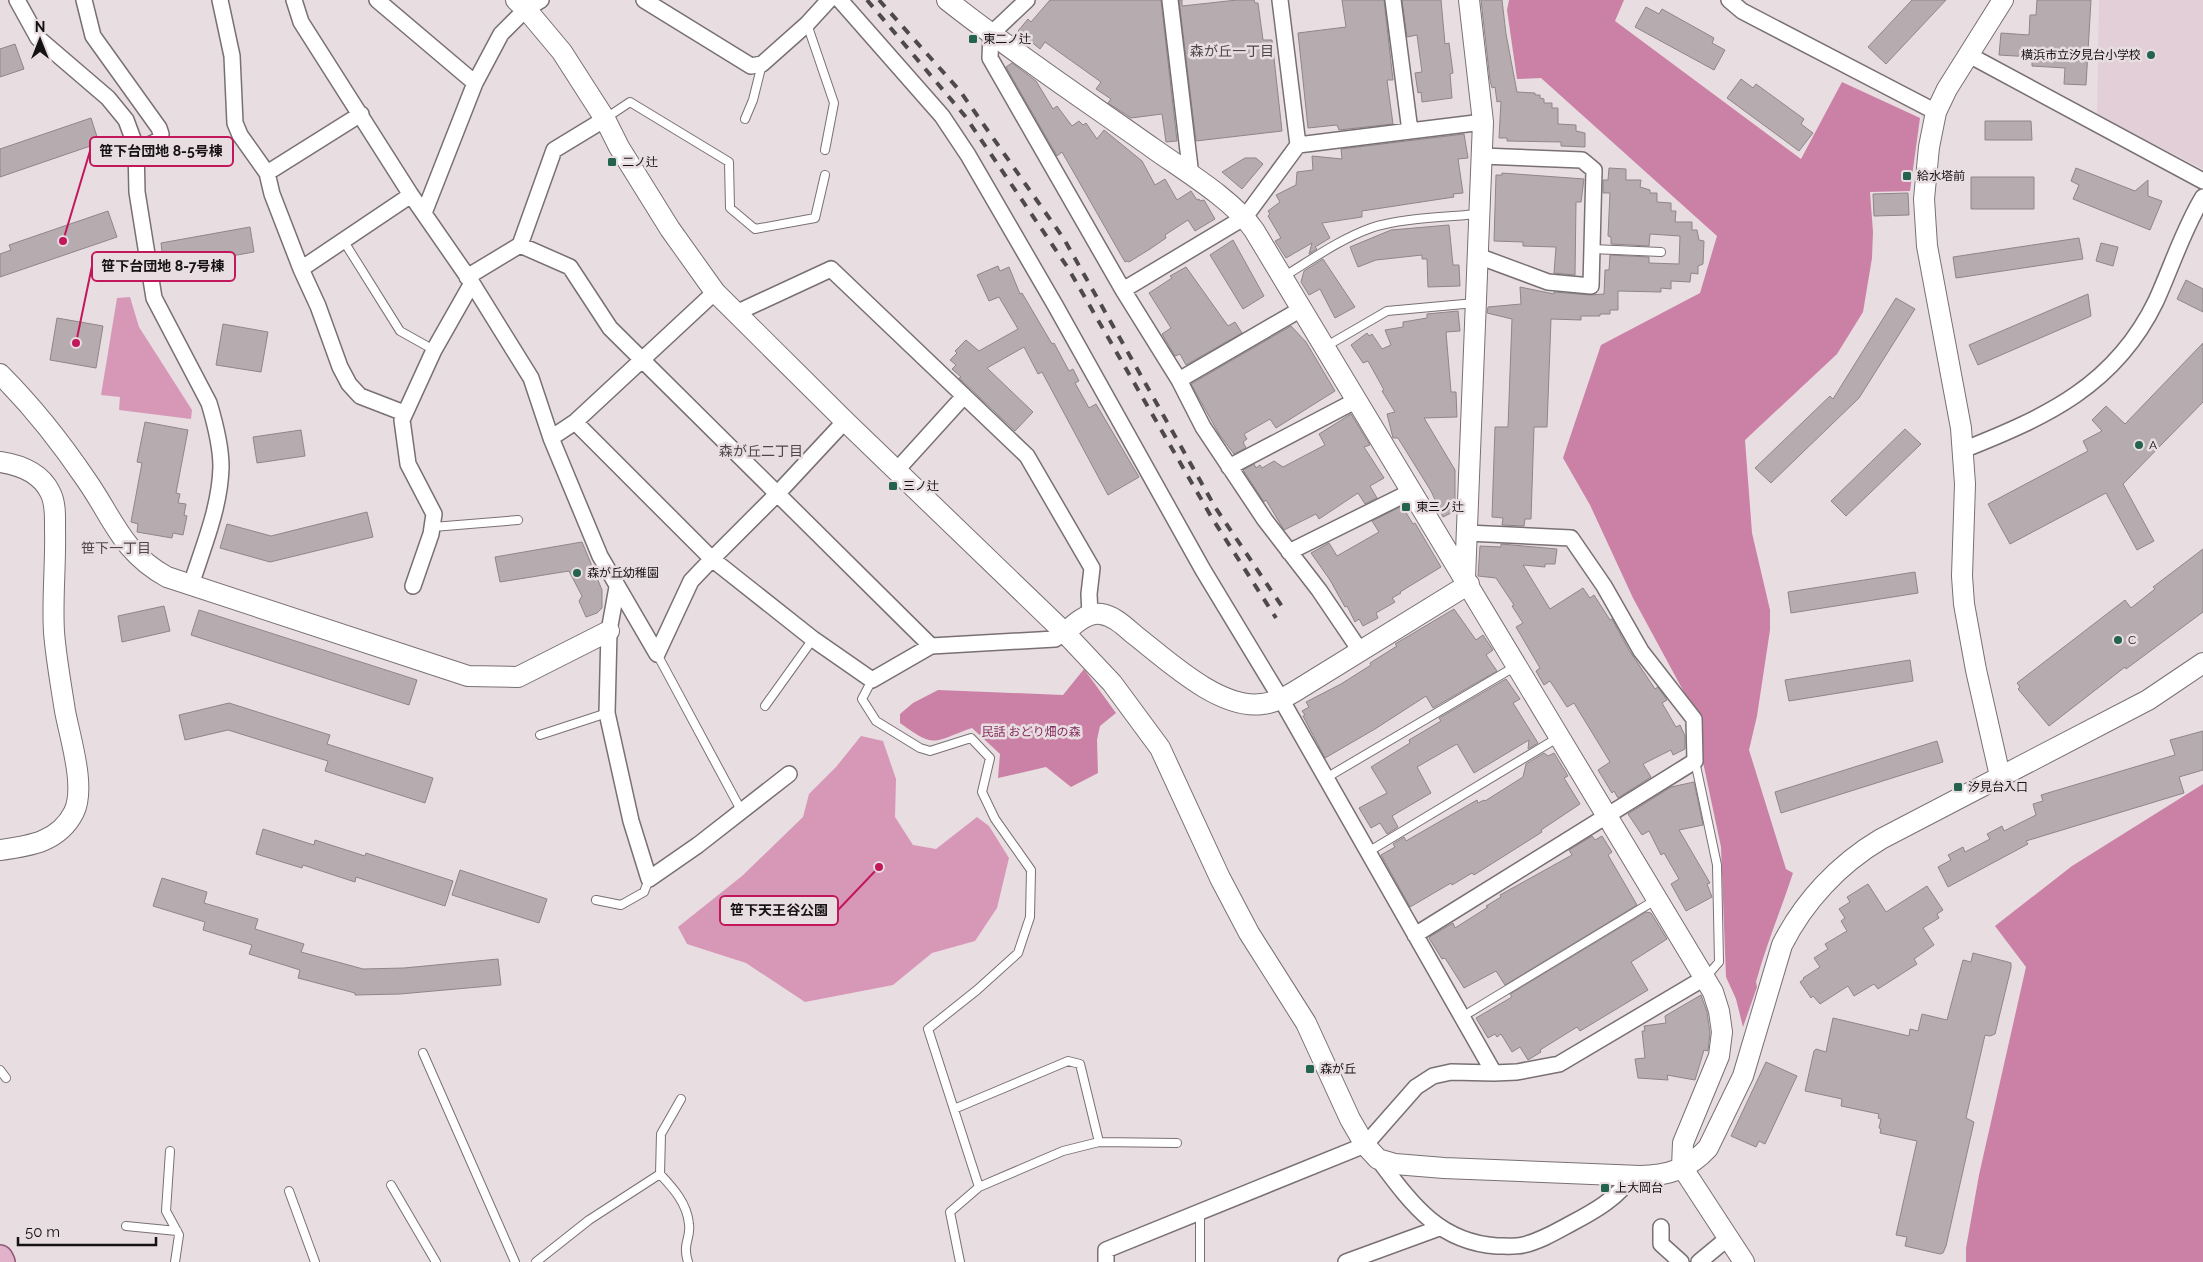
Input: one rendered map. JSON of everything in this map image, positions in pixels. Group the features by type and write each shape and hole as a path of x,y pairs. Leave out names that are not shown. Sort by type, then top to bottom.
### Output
{"main road":[{"path":"0,1258 2,1262"}],"street":[{"path":"17,0 38,38 108,98 126,120 136,147 137,192 154,298 209,404 215,421 221,466 216,504 191,586"},
{"path":"84,0 93,36 159,128 161,134 159,140 145,147 136,147"},
{"path":"220,0 232,56 235,123 240,135 267,174 272,194 301,269 318,306 340,367 349,384 360,396 404,413"},
{"path":"294,0 301,22 531,378 551,438 600,556 657,654"},
{"path":"377,0 475,83"},
{"path":"644,0 751,66 762,64 807,24 829,0"},
{"path":"840,0 942,116 968,155 1055,305 1203,570 1281,699 1494,1073"},
{"path":"948,0 991,34 1191,176 1245,217 1303,308 1706,977 1719,1011 1722,1032 1718,1056 1683,1143 1682,1167 1744,1262"},
{"path":"1027,0 991,34 990,58 1123,290 1179,380 1203,427 1264,520 1319,590 1361,652"},
{"path":"1170,0 1191,176"},
{"path":"1123,290 1245,217 1298,145 1280,0"},
{"path":"1393,0 1410,131"},
{"path":"1467,581 1467,534 1483,122 1469,0"},
{"path":"1729,0 1742,11 1936,112"},
{"path":"2000,776 1976,670 1964,604 1962,576 1963,450 1956,392 1925,224 1925,178 1936,112 1947,89 2003,0"},
{"path":"424,213 475,83 501,34 528,3 605,119 619,147 670,229 715,292 896,471 1064,632 1112,683 1160,748 1220,878 1249,933 1306,1023 1350,1119 1372,1152 1422,1213 1439,1228 1466,1241 1481,1245 1522,1246 1560,1230 1603,1204 1620,1190 1632,1176"},
{"path":"1969,55 2203,181"},
{"path":"267,174 361,114"},
{"path":"413,586 433,527 434,514 408,464 402,420 404,413 469,280 520,246 554,150 605,119"},
{"path":"1298,145 1483,122"},
{"path":"1478,256 1548,282 1591,286 1594,170 1582,160 1482,156"},
{"path":"301,269 411,195"},
{"path":"1963,450 2049,412 2076,396 2099,378 2122,354 2140,329 2156,300 2179,242 2203,197"},
{"path":"520,246 570,267 610,328 932,646"},
{"path":"736,313 831,269 1027,456 1092,568 1089,594 1090,615"},
{"path":"551,438 575,422 599,398 643,361 715,292"},
{"path":"1179,380 1303,308"},
{"path":"0,374 34,408 60,441 89,483 116,529 137,557 150,568 166,577 468,676 518,677 609,631"},
{"path":"896,471 964,396"},
{"path":"1230,467 1357,400"},
{"path":"657,654 691,582 845,421"},
{"path":"575,422 712,559 813,639 872,680 932,646 1055,639 1090,615 1101,614 1115,620 1184,674 1221,696 1245,704 1260,705 1281,699 1361,652 1467,581"},
{"path":"0,462 20,465 32,472 50,491 54,503 56,544 54,631 65,710 77,772 78,794 75,810 67,824 56,836 27,846 0,850"},
{"path":"1289,552 1412,491"},
{"path":"1415,934 1695,761 1694,719 1641,651 1604,586 1570,538 1467,534"},
{"path":"617,587 609,631 607,713 631,821 649,879 698,845 789,774"},
{"path":"1372,1152 1395,1164 1444,1168 1632,1176 1668,1174 1701,1157 1708,1148 1743,1076 1782,946 1791,927 1805,907 1836,872 1876,842 2148,700 2203,663"},
{"path":"1106,1262 1106,1250 1200,1211 1372,1152 1416,1087 1434,1076 1451,1072 1494,1073 1559,1064 1706,977"},
{"path":"1661,1227 1661,1244 1681,1262"},
{"path":"1346,1262 1439,1228"},
{"path":"1700,1262 1728,1238"}],"lane":[{"path":"807,24 834,103 825,150"},
{"path":"745,119 753,100 762,64"},
{"path":"605,119 630,102 729,162 730,208 755,229 815,218 824,175"},
{"path":"1283,277 1336,245 1372,227 1405,221 1480,214"},
{"path":"343,240 400,331 434,350"},
{"path":"1592,249 1661,252"},
{"path":"1325,347 1387,311 1476,303"},
{"path":"433,527 518,520"},
{"path":"765,706 813,639"},
{"path":"657,654 741,810"},
{"path":"1326,778 1517,665"},
{"path":"872,680 862,699 876,721 920,748 930,751 971,738 990,758 982,792 995,819 1031,870 1030,917 1018,953 977,990 928,1029 979,1187"},
{"path":"540,735 607,713"},
{"path":"1368,852 1560,736"},
{"path":"1695,761 1717,865 1718,962 1706,977"},
{"path":"596,900 620,905 644,892 649,879"},
{"path":"1462,1018 1658,898"},
{"path":"423,1053 515,1262"},
{"path":"954,1109 1068,1061 1080,1064 1099,1142"},
{"path":"0,1070 6,1078"},
{"path":"682,1099 661,1134 660,1174 680,1196 689,1224 684,1251 688,1262"},
{"path":"960,1262 950,1212 979,1187 1063,1151 1099,1142 1177,1143"},
{"path":"170,1152 166,1211 179,1235 175,1262"},
{"path":"536,1262 589,1220 660,1174"},
{"path":"391,1185 436,1262"},
{"path":"289,1191 315,1262"},
{"path":"1200,1211 1200,1262"},
{"path":"126,1226 177,1231"}],"shaded area":[{"name":"横浜市立汐見台小学校","path":"2099,0 2203,0 2203,169 2097,115"},
{"path":"130,297 139,327 192,410 191,419 119,410 120,397 101,395 117,298"},
{"path":"861,736 883,741 896,779 895,817 913,845 936,849 977,817 989,826 1009,858 997,908 975,941 932,953 893,985 805,1002 746,963 687,944 678,927 742,876 803,817 809,794 836,767"}],"green space":[{"path":"1509,0 1624,0 1615,21 1801,159 1842,82 1920,118 1910,191 1870,192 1873,232 1872,258 1863,312 1837,354 1745,440 1752,533 1770,610 1770,630 1757,716 1749,750 1786,869 1793,873 1764,955 1756,982 1757,987 1743,1027 1736,999 1726,977 1721,847 1703,762 1698,718 1633,598 1590,505 1563,458 1601,345 1700,293 1717,236 1541,78 1517,79 1507,10"},
{"name":"民話 おどり畑の森","path":"1084,669 1116,713 1100,726 1097,740 1098,773 1071,787 1046,767 998,778 1000,754 972,728 941,739 928,740 900,723 900,714 913,703 938,690 1063,695"},
{"path":"2203,784 2203,1262 1966,1262 1966,1248 1979,1175 2026,967 1995,926 2072,866"}],"building":[{"path":"1050,0 1161,0 1177,141 1166,142 1162,114 1131,118 1108,103 1111,99 1096,89 1101,82 1045,42 1040,49 1018,31 1028,19 1031,22"},
{"path":"1179,0 1182,0 1182,6 1237,0 1254,0 1255,3 1258,3 1263,40 1272,40 1282,131 1196,141"},
{"path":"1342,0 1384,0 1393,80 1387,80 1393,124 1339,130 1337,125 1308,128 1298,33 1346,27"},
{"path":"1402,0 1441,0 1445,44 1449,43 1453,73 1450,74 1452,98 1422,102 1421,92 1418,93 1415,73 1422,72 1417,35 1407,37"},
{"path":"1481,0 1502,0 1506,34 1517,92 1535,93 1535,95 1540,95 1540,98 1544,99 1544,103 1552,103 1552,108 1558,108 1558,124 1576,125 1576,131 1585,133 1585,147 1561,146 1561,142 1507,141 1507,138 1499,138 1501,101 1497,102 1495,87 1492,88 1490,80"},
{"path":"1912,0 1946,0 1886,64 1868,47"},
{"path":"2037,0 2091,0 2086,85 2064,84 2065,68 2032,66 2032,57 1999,55 2001,33 2029,35 2030,15 2036,15"},
{"path":"1646,7 1659,14 1662,9 1714,38 1712,43 1725,50 1714,70 1635,27"},
{"path":"15,44 24,69 0,77 0,49"},
{"path":"1012,63 1036,81 1053,109 1057,106 1072,126 1079,121 1083,125 1086,123 1097,139 1104,130 1142,161 1155,185 1165,179 1177,200 1191,191 1197,200 1204,200 1215,219 1195,231 1188,220 1165,235 1166,238 1150,249 1129,262 1125,262 1062,152 1057,156 1006,67"},
{"path":"1741,79 1753,88 1756,84 1804,119 1801,124 1813,133 1799,151 1727,98"},
{"path":"91,118 99,143 0,177 0,149"},
{"path":"1985,121 2031,121 2032,140 1985,140"},
{"path":"1464,134 1468,158 1458,159 1463,193 1453,194 1454,197 1362,211 1362,217 1322,223 1330,238 1315,247 1317,249 1309,254 1312,243 1286,258 1275,241 1281,238 1268,216 1270,214 1268,211 1280,202 1276,195 1296,185 1297,172 1313,170 1312,156 1342,159 1341,149"},
{"path":"1245,158 1256,158 1263,164 1242,189 1222,172"},
{"path":"1609,168 1626,169 1626,180 1641,180 1640,187 1650,190 1650,193 1657,193 1657,202 1671,203 1671,211 1676,211 1675,222 1692,222 1692,230 1697,230 1699,240 1704,241 1703,264 1698,266 1698,274 1691,273 1690,282 1671,281 1671,289 1661,288 1661,292 1618,291 1618,310 1610,310 1610,314 1581,316 1581,320 1551,319 1547,427 1534,427 1531,519 1525,519 1524,526 1502,525 1503,518 1492,517 1495,427 1508,427 1512,319 1487,313 1488,307 1521,304 1520,287 1554,294 1554,292 1590,295 1604,294 1605,270 1609,270 1610,255 1649,257 1649,263 1679,264 1680,236 1650,234 1649,246 1611,244 1611,237 1608,236 1610,193 1603,193 1603,180 1608,180"},
{"path":"2076,168 2135,191 2148,180 2148,196 2162,201 2150,230 2073,199 2079,185 2071,181"},
{"path":"1502,173 1584,179 1581,202 1576,202 1575,275 1554,273 1556,247 1523,246 1523,242 1494,241 1496,175 1502,175"},
{"path":"1971,177 2034,177 2034,209 1971,209"},
{"path":"1908,193 1909,215 1874,216 1873,194"},
{"path":"108,211 117,237 0,277 0,254 11,250 9,245"},
{"path":"1449,225 1453,265 1459,265 1460,286 1428,287 1427,259 1422,259 1422,255 1376,260 1358,267 1350,247 1391,230"},
{"path":"250,227 254,252 164,268 161,243"},
{"path":"2079,238 2083,259 1956,278 1953,257"},
{"path":"1233,240 1264,296 1243,309 1210,255"},
{"path":"2101,243 2118,247 2113,266 2096,261"},
{"path":"1323,259 1355,307 1335,318 1320,289 1309,295 1301,282 1304,271"},
{"path":"998,266 1000,271 1009,267 1020,294 1022,293 1052,344 1054,343 1069,371 1073,369 1079,381 1075,383 1089,408 1096,404 1139,477 1108,495 1042,372 1038,374 1024,347 987,368 1033,412 1015,431 959,378 961,377 952,369 956,365 950,360 957,353 955,351 966,340 979,351 1018,329 999,297 989,301 977,275"},
{"path":"1186,267 1228,326 1235,322 1242,333 1186,365 1180,354 1175,356 1162,334 1171,328 1149,293 1172,278 1170,276"},
{"path":"2186,280 2203,289 2203,312 2177,299"},
{"path":"2088,294 2091,316 1978,365 1969,345"},
{"path":"1896,298 1915,309 1859,398 1771,483 1755,468 1830,396 1833,399"},
{"path":"1458,311 1460,331 1446,332 1451,392 1456,392 1457,417 1424,418 1455,470 1455,511 1443,517 1431,491 1398,438 1393,438 1387,414 1395,412 1382,391 1384,390 1368,361 1363,363 1351,345 1367,333 1369,336 1372,334 1382,349 1391,345 1385,330 1403,327 1403,322 1427,318 1427,314"},
{"path":"57,318 103,326 96,368 50,360"},
{"path":"223,324 268,332 261,372 216,365"},
{"path":"1291,326 1306,342 1335,391 1276,428 1270,419 1244,434 1247,439 1243,442 1246,448 1234,454 1219,434 1191,384"},
{"name":"A","path":"2203,343 2203,402 2123,484 2154,541 2137,550 2106,493 2010,544 1988,504 2088,451 2083,441 2102,431 2092,420 2106,406 2125,424"},
{"path":"1351,414 1370,445 1364,447 1384,478 1370,486 1377,498 1365,504 1358,493 1319,519 1316,514 1284,530 1266,500 1264,502 1243,470 1254,464 1256,468 1260,465 1262,468 1274,461 1283,467 1325,445 1319,434"},
{"path":"145,422 188,430 176,493 180,494 178,503 186,504 184,515 187,516 183,535 173,533 172,538 137,532 138,524 131,522 142,463 137,462"},
{"path":"1905,429 1921,444 1846,516 1831,501"},
{"path":"301,430 305,456 257,463 253,437"},
{"path":"1402,506 1413,524 1415,523 1441,567 1392,598 1395,602 1376,613 1378,618 1363,626 1359,619 1355,622 1347,606 1345,607 1330,580 1311,553 1329,543 1337,556 1379,532 1372,521"},
{"path":"367,512 373,537 270,562 220,548 227,524 271,536"},
{"path":"582,542 602,590 602,608 597,613 586,617 579,601 582,596 569,571 500,582 495,557"},
{"path":"1501,544 1557,549 1555,564 1545,564 1545,567 1523,565 1550,609 1583,588 1590,598 1594,595 1610,620 1612,619 1629,650 1655,689 1658,687 1667,700 1662,703 1676,727 1680,725 1685,736 1685,749 1673,755 1671,750 1643,764 1651,777 1618,798 1614,791 1612,793 1598,770 1610,762 1574,703 1567,707 1550,681 1544,685 1536,671 1540,668 1516,627 1523,623 1512,606 1514,605 1496,578 1478,576 1480,546 1501,547"},
{"name":"C","path":"2203,549 2203,612 2126,669 2125,667 2049,726 2018,689 2020,687 2017,683 2125,600 2131,608 2155,589 2153,587"},
{"path":"1915,572 1918,593 1791,613 1788,592"},
{"path":"164,606 170,631 122,642 118,616"},
{"path":"1454,609 1476,640 1483,635 1493,650 1486,655 1497,671 1433,708 1426,696 1325,758 1303,716 1305,715 1302,711 1309,707 1306,702 1341,684 1397,646 1395,644"},
{"path":"199,610 417,680 409,705 191,635"},
{"path":"1910,660 1913,681 1789,701 1785,680"},
{"path":"1506,679 1520,699 1513,703 1538,743 1528,749 1529,740 1474,773 1457,744 1417,767 1431,793 1392,816 1398,827 1387,834 1380,823 1371,828 1359,808 1387,793 1371,767 1410,743 1409,740 1441,721 1439,718"},
{"path":"229,703 330,735 327,744 433,778 425,803 325,771 328,761 228,730 185,740 179,715"},
{"path":"2203,731 2203,770 2179,777 2184,793 2026,841 2028,844 1948,887 1938,867 1951,860 1948,855 1963,847 1965,852 1990,839 1987,834 2002,826 2004,831 2036,815 2033,804 2043,801 2041,795 2175,755 2170,740"},
{"path":"1937,741 1943,762 1781,813 1775,792"},
{"path":"1544,753 1548,756 1554,753 1568,776 1564,778 1580,804 1541,830 1542,832 1474,875 1472,873 1452,885 1451,883 1410,907 1381,855 1395,847 1393,844 1404,837 1406,841 1477,800 1478,803 1485,801 1523,777 1526,764"},
{"path":"1694,782 1703,825 1679,830 1710,883 1707,884 1712,897 1686,911 1671,884 1679,879 1664,853 1661,855 1649,831 1642,835 1628,814 1671,787"},
{"path":"263,829 314,845 315,840 365,856 366,853 453,881 445,906 356,877 355,882 303,865 302,868 256,854"},
{"path":"1592,836 1595,840 1602,836 1612,852 1608,855 1637,905 1505,985 1496,971 1464,988 1445,958 1442,959 1429,938 1453,923 1455,928 1488,907 1486,906 1501,897 1500,895 1572,855 1569,850"},
{"path":"460,870 547,899 539,923 452,895"},
{"path":"162,878 207,892 204,903 258,919 255,929 304,944 301,952 363,969 404,968 498,959 501,985 400,994 355,995 355,993 298,978 300,970 249,954 252,945 203,930 205,922 153,906"},
{"path":"1868,884 1886,912 1927,886 1943,910 1937,914 1939,918 1923,928 1934,945 1914,959 1917,964 1878,989 1874,984 1854,996 1848,986 1820,1004 1813,996 1811,998 1800,982 1820,967 1814,958 1828,949 1825,944 1847,931 1841,921 1845,918 1839,909 1850,902 1847,897"},
{"path":"1646,912 1651,913 1667,939 1631,962 1648,990 1580,1031 1577,1027 1540,1050 1541,1052 1528,1060 1520,1047 1512,1052 1501,1034 1497,1037 1495,1034 1488,1038 1476,1018 1512,997 1510,994"},
{"path":"1973,953 2011,963 2011,968 1995,1034 1985,1035 1966,1118 1974,1122 1946,1246 1943,1253 1940,1254 1905,1246 1907,1237 1896,1235 1917,1141 1880,1133 1881,1119 1878,1118 1879,1114 1841,1106 1842,1099 1805,1091 1814,1051 1816,1049 1826,1052 1833,1018 1909,1036 1910,1029 1918,1031 1922,1014 1947,1020 1963,960 1971,962"},
{"path":"1701,995 1707,1012 1710,1033 1708,1051 1704,1050 1695,1080 1667,1075 1668,1080 1638,1078 1635,1059 1645,1058 1642,1031 1645,1031 1644,1026 1666,1023 1665,1016"},
{"path":"1766,1062 1797,1076 1765,1144 1759,1141 1756,1147 1731,1136"}],"railway":[{"path":"867,0 965,116 1068,268 1212,518 1276,618"},
{"path":"879,0 960,91 1064,239 1215,507 1285,611"}],"place":[{"name":"東二ノ辻","path":"973,39"},
{"name":"横浜市立汐見台小学校","path":"2151,55"},
{"name":"二ノ辻","path":"612,162"},
{"name":"給水塔前","path":"1907,176"},
{"name":"笹下台団地 8-5号棟","path":"63,241"},
{"name":"笹下台団地 8-7号棟","path":"76,343"},
{"name":"A","path":"2139,445"},
{"name":"三ノ辻","path":"893,486"},
{"name":"東三ノ辻","path":"1406,507"},
{"name":"森が丘幼稚園","path":"577,573"},
{"name":"C","path":"2118,640"},
{"name":"汐見台入口","path":"1958,787"},
{"name":"笹下天王谷公園","path":"879,867"},
{"name":"森が丘","path":"1310,1069"},
{"name":"上大岡台","path":"1605,1188"}],"district":[{"name":"森が丘一丁目","path":"1232,51"},
{"name":"森が丘二丁目","path":"761,451"},
{"name":"笹下一丁目","path":"116,548"}]}
